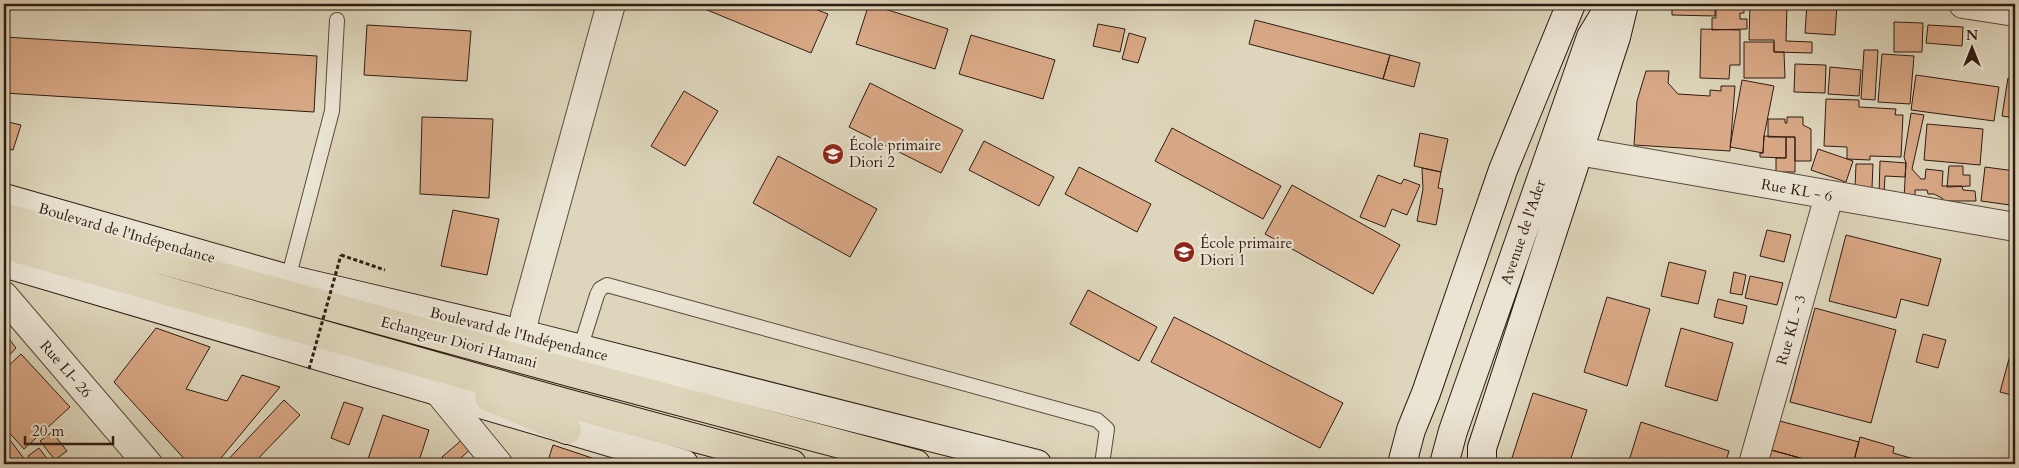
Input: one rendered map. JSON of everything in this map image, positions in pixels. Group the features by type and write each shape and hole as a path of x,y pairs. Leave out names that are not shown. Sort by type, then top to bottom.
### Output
{"main road":[{"path":"522,334 525,316 611,4"},
{"path":"1402,464 1411,430 1426,393 1503,170 1571,4"},
{"name":"Avenue de l'Ader","path":"1428,464 1438,421 1460,364 1563,68 1578,4"},
{"name":"Avenue de l'Ader","path":"1444,464 1453,431 1590,37 1611,4"},
{"name":"Avenue de l'Ader","path":"1482,464 1482,448 1616,37 1624,4"},
{"path":"1963,4 2015,12"},
{"name":"Rue KL - 6","path":"1578,151 2015,227"},
{"name":"Rue KL - 3","path":"1753,464 1829,196"},
{"name":"Boulevard de l'Indépendance","path":"4,198 288,279 522,334 1037,464"},
{"name":"Echangeur Diori Hamani","path":"4,218 70,250 379,350 792,464"},
{"name":"Echangeur Diori Hamani","path":"4,245 70,250 573,373 916,464"},
{"path":"70,250 288,279"},
{"path":"4,264 684,464"},
{"name":"Rue LI- 26","path":"4,296 148,464"},
{"path":"379,350 567,430"},
{"path":"438,391 498,464"}],"lane":[{"path":"288,279 332,110 337,20"},
{"path":"580,349 597,295 600,289 607,285 1097,420 1107,429 1102,464"}],"path":[{"path":"308,370 341,255 386,270"}],"building":[{"path":"4,4 9,4 8,18 4,18"},
{"path":"701,4 802,4 828,14 811,53 700,7"},
{"path":"869,4 948,29 935,69 856,44"},
{"path":"1672,4 1715,4 1715,16 1672,15"},
{"path":"1725,4 1744,4 1744,13 1740,13 1740,19 1747,19 1747,29 1712,30 1712,18 1716,18 1716,7 1725,7"},
{"path":"1750,4 1787,5 1786,41 1812,42 1812,53 1774,52 1774,40 1749,40"},
{"path":"1807,4 1837,4 1835,35 1805,33"},
{"path":"1255,20 1390,55 1383,79 1249,44"},
{"path":"1894,22 1923,23 1922,52 1894,52"},
{"path":"1098,24 1125,29 1120,52 1093,46"},
{"path":"367,25 471,31 467,81 364,75"},
{"path":"1928,25 1963,27 1962,46 1926,43"},
{"path":"1701,29 1740,30 1740,65 1730,65 1729,79 1700,78"},
{"path":"1129,33 1146,38 1138,63 1122,59"},
{"path":"971,35 1055,60 1043,99 959,74"},
{"path":"4,37 317,56 314,112 4,93"},
{"path":"1744,42 1774,42 1774,52 1784,52 1785,78 1744,78"},
{"path":"1864,50 1878,50 1875,100 1861,99"},
{"path":"1882,54 1914,56 1910,104 1878,102"},
{"path":"1390,55 1420,63 1414,87 1383,79"},
{"path":"2013,56 2015,57 2015,74 2010,73"},
{"path":"1795,64 1826,65 1825,93 1794,92"},
{"path":"1830,67 1861,70 1859,96 1828,94"},
{"path":"1646,71 1669,71 1668,83 1678,94 1710,96 1710,90 1721,91 1721,86 1735,86 1730,151 1634,145 1637,101"},
{"path":"1916,75 1999,87 1994,121 1911,110"},
{"path":"2008,78 2015,79 2015,118 2002,116"},
{"path":"1742,80 1774,86 1764,136 1763,153 1730,147"},
{"path":"870,83 963,130 941,173 849,127"},
{"path":"684,91 718,111 685,166 651,146"},
{"path":"1826,99 1859,100 1859,107 1896,109 1895,115 1903,115 1901,157 1870,156 1870,160 1847,159 1847,147 1824,146"},
{"path":"1911,113 1924,115 1912,169 1921,179 1925,179 1926,169 1943,171 1942,186 1962,186 1963,190 1975,191 1976,201 1944,201 1934,194 1928,194 1927,190 1915,190 1915,197 1904,198 1906,163 1904,157"},
{"path":"422,117 493,119 489,198 420,194"},
{"path":"1787,117 1803,117 1803,125 1811,129 1811,161 1795,161 1795,137 1768,137 1768,119 1785,119 1785,123 1787,123"},
{"path":"4,121 21,125 13,150 4,148"},
{"path":"1927,124 1983,129 1980,165 1924,160"},
{"path":"1172,128 1281,186 1263,219 1155,161"},
{"path":"1420,133 1448,139 1441,172 1414,166"},
{"path":"1764,136 1786,137 1786,158 1760,157 1760,153 1763,153"},
{"path":"1786,137 1795,137 1795,172 1776,172 1776,158 1786,158"},
{"path":"984,141 1054,177 1039,206 969,170"},
{"path":"1818,149 1853,161 1846,182 1811,170"},
{"path":"778,156 877,209 850,257 753,203"},
{"path":"1880,161 1906,163 1905,177 1885,176 1884,193 1879,193"},
{"path":"1856,164 1873,164 1872,188 1855,188"},
{"path":"1949,166 1963,166 1963,175 1970,175 1970,186 1947,187"},
{"path":"1079,167 1151,204 1137,232 1065,194"},
{"path":"1985,167 2015,171 2010,205 1981,201"},
{"path":"1422,168 1441,172 1438,188 1443,189 1436,225 1417,221 1423,189"},
{"path":"1378,175 1401,184 1404,179 1420,185 1407,215 1392,209 1385,227 1360,217"},
{"path":"1292,185 1400,245 1373,294 1265,234"},
{"path":"453,210 499,219 487,275 441,266"},
{"path":"1767,230 1791,235 1784,262 1760,256"},
{"path":"1846,235 1941,259 1928,306 1901,299 1896,318 1829,301"},
{"path":"1669,262 1706,271 1698,304 1661,296"},
{"path":"1734,272 1746,275 1742,295 1730,293"},
{"path":"1750,276 1783,283 1777,305 1745,298"},
{"path":"1088,290 1157,327 1139,361 1070,324"},
{"path":"1607,297 1650,309 1627,386 1584,372"},
{"path":"1718,299 1747,306 1743,324 1714,317"},
{"path":"1815,308 1896,330 1871,423 1790,402"},
{"path":"1174,317 1343,403 1320,448 1151,362"},
{"path":"156,328 210,347 186,389 227,401 242,375 280,387 216,464 189,464 114,382"},
{"path":"1681,328 1733,343 1717,401 1665,386"},
{"path":"4,332 16,348 4,361"},
{"path":"1923,334 1946,340 1938,368 1916,362"},
{"path":"2015,337 2015,396 2000,392"},
{"path":"21,354 70,407 24,449 4,427 4,370"},
{"path":"1533,393 1587,410 1569,464 1510,464"},
{"path":"284,400 300,415 253,464 224,464"},
{"path":"344,402 363,408 349,445 331,438"},
{"path":"383,415 429,430 418,464 384,464 368,459"},
{"path":"1772,419 1859,442 1853,464 1822,464 1764,448"},
{"path":"1641,422 1729,451 1725,464 1628,464"},
{"path":"4,432 28,464 4,464"},
{"path":"52,432 67,451 55,460 40,441"},
{"path":"1860,437 1894,447 1893,453 1932,464 1853,464"},
{"path":"464,438 472,448 454,464 448,464 442,457"},
{"path":"553,445 607,463 607,464 547,464"},
{"path":"39,448 51,464 34,464 28,456"},
{"path":"1764,448 1822,464 1759,464"}],"place":[{"name":"École primaire Diori 2","path":"833,154"},
{"name":"École primaire Diori 1","path":"1184,252"}]}
